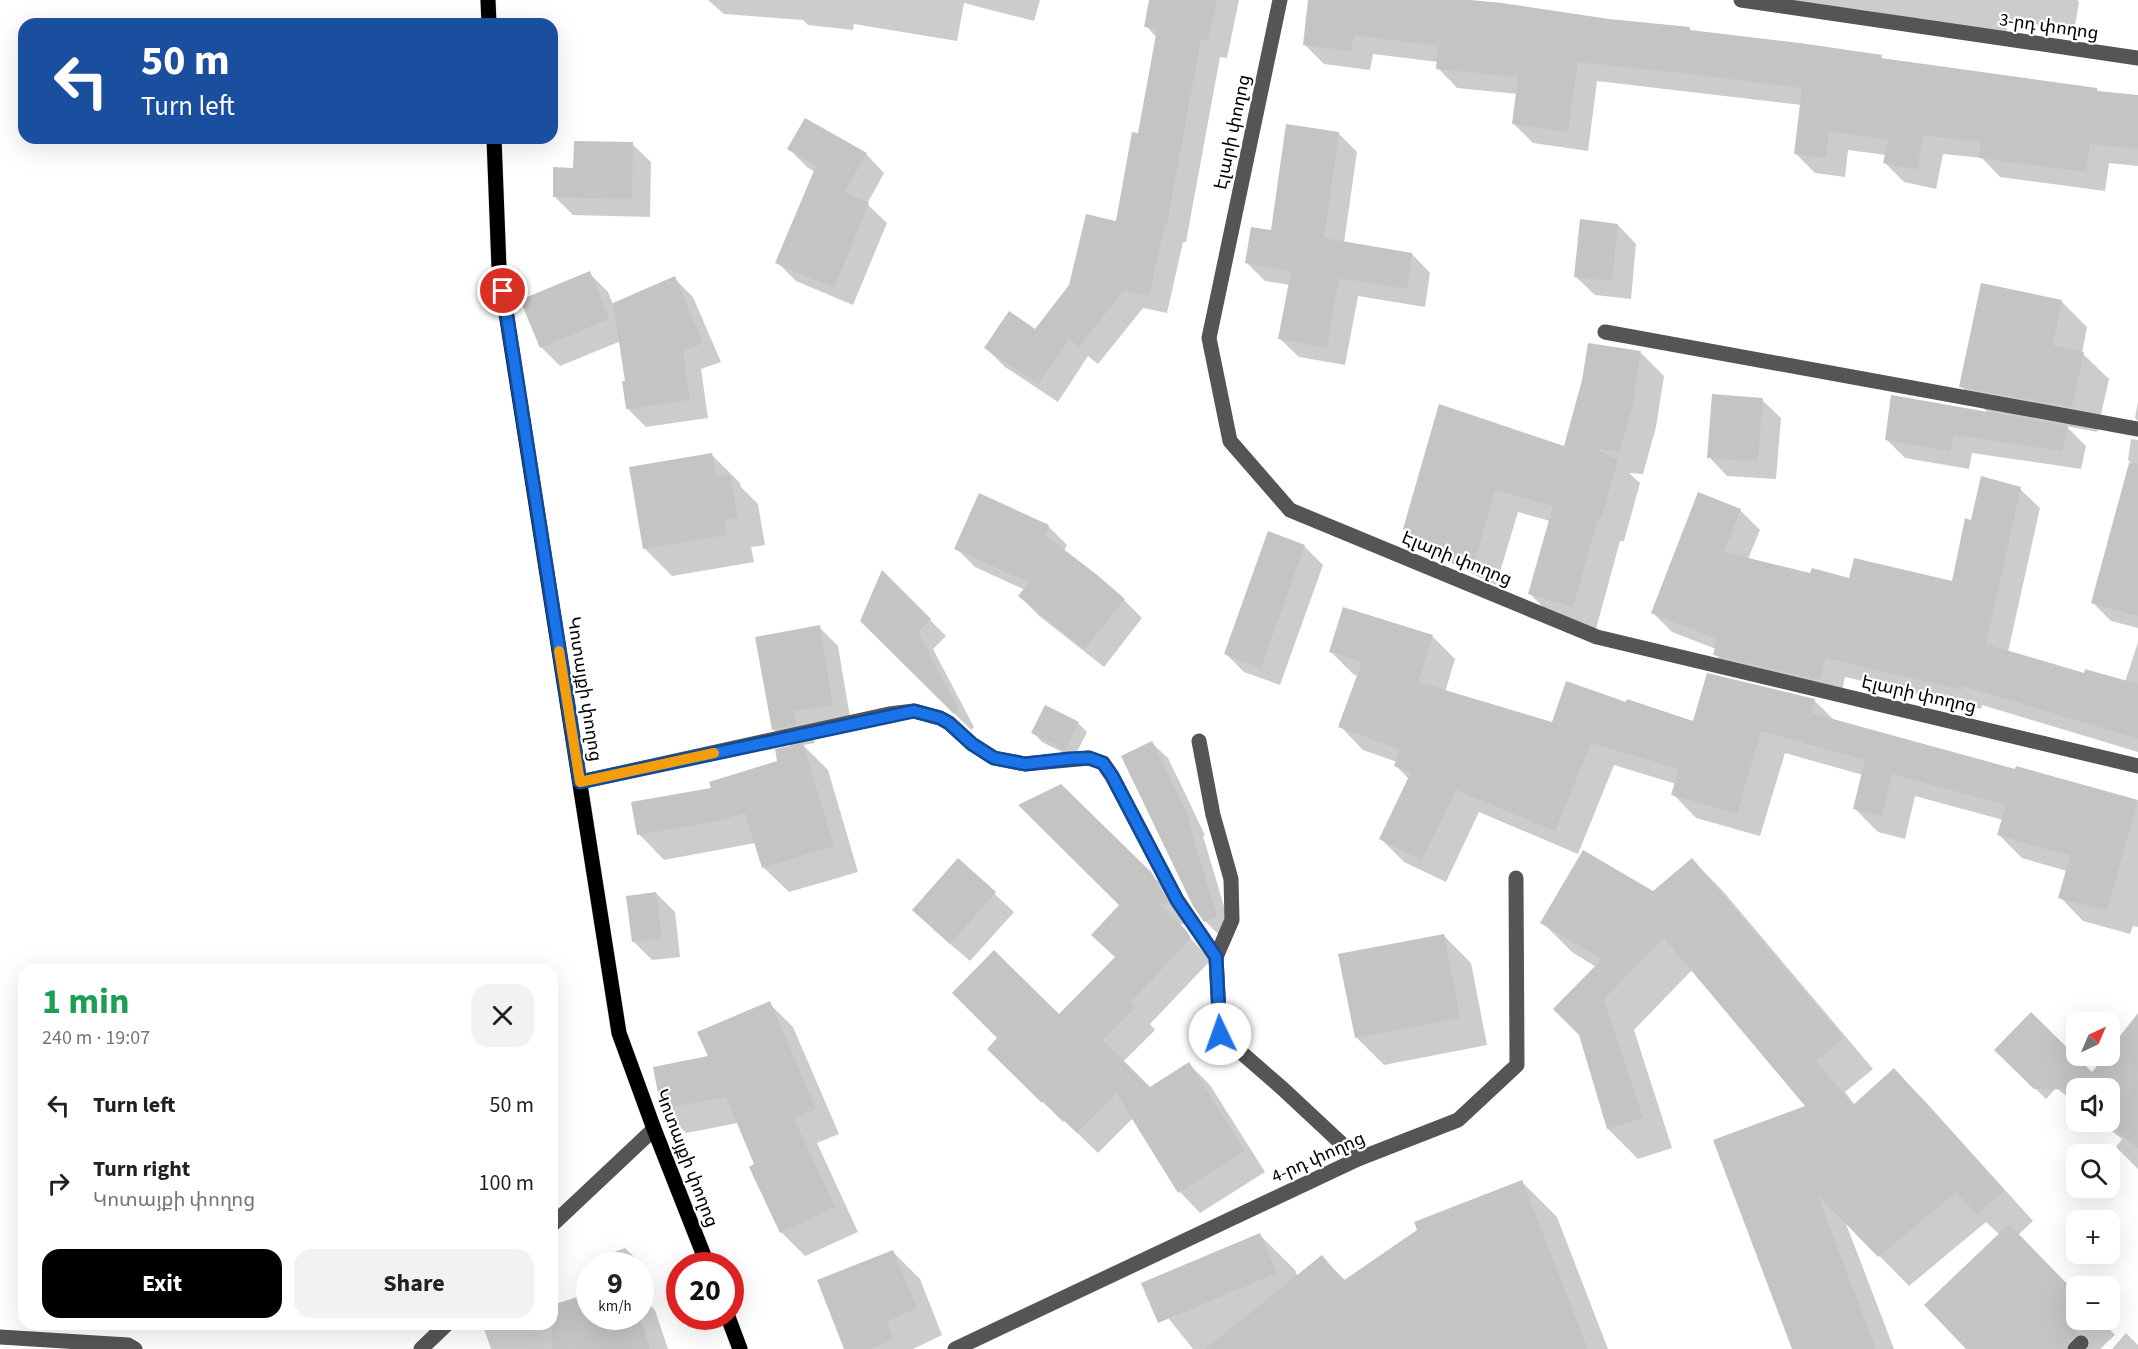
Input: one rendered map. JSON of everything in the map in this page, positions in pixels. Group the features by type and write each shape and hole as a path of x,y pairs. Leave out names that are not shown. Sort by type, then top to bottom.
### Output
{"main road":[{"path":"488,0 489,18"},
{"name":"Կոտայքի փողոց","path":"494,144 500,268 620,1034 654,1129 702,1252"},
{"path":"733,1330 740,1349"}],"street":[{"name":"Էլարի փողոց","path":"1280,0 1209,338 1230,441 1290,510 1597,637 2138,766"},
{"name":"3-րդ փողոց","path":"1741,0 2138,58"},
{"path":"1605,332 2138,429"},
{"path":"580,782 889,714 914,711 929,713 949,723 972,744 994,758 1025,764 1089,758 1103,763 1177,900 1216,957"},
{"path":"1198,741 1213,815 1231,879 1232,920 1216,957 1220,1034 1358,1159"},
{"name":"4-րդ փողոց","path":"955,1349 1358,1159 1458,1120 1517,1065 1516,878"},
{"path":"558,1219 654,1129"},
{"path":"421,1349 441,1330"},
{"path":"0,1337 128,1345 135,1349"}],"building":[{"path":"1149,0 1217,0 1208,40 1201,39 1167,224 1165,224 1149,296 1124,290 1079,347 1069,339 1038,384 984,348 1009,311 1035,329 1069,285 1086,214 1116,221 1132,132 1138,133 1157,29 1144,27"},
{"path":"1308,0 1470,0 1502,3 1609,19 1690,27 1690,30 1800,43 1882,55 1881,58 2097,88 2097,91 2138,95 2138,149 2090,144 2086,172 1979,158 1981,142 1923,135 1917,170 1883,163 1888,140 1829,131 1826,158 1794,154 1802,88 1578,62 1568,132 1512,124 1518,77 1436,69 1438,46 1354,35 1351,51 1303,45"},
{"path":"805,118 867,153 844,192 869,203 834,288 775,263 816,166 787,149"},
{"path":"1286,124 1339,132 1324,238 1412,253 1407,289 1339,278 1327,348 1278,339 1291,271 1245,263 1251,227 1271,230"},
{"path":"574,141 633,142 632,199 553,197 553,167 573,168"},
{"path":"1580,219 1618,224 1612,281 1574,277"},
{"path":"590,271 609,319 540,348 520,300"},
{"path":"675,276 703,343 683,351 690,400 626,409 622,381 625,381 613,303"},
{"path":"1981,283 2062,300 2053,345 2084,352 2072,407 1959,387"},
{"path":"1588,343 1641,351 1633,404 1620,451 1594,449 1618,459 1573,607 1528,594 1553,506 1495,490 1474,564 1403,529 1439,404 1564,446 1582,380"},
{"path":"1712,394 1763,398 1758,461 1707,458"},
{"path":"1891,395 2068,426 2062,451 1954,435 1950,451 1885,440"},
{"path":"712,453 717,477 730,475 738,518 724,520 727,535 643,549 629,467"},
{"path":"2129,463 2138,464 2138,616 2091,603"},
{"path":"1981,476 2021,487 1986,644 2084,673 2085,669 2138,684 2138,739 1963,686 1962,690 1826,658 1820,680 1713,655 1717,639 1651,613 1698,492 1741,509 1724,552 1810,573 1812,568 1849,578 1854,558 1952,581 1965,518 1971,520"},
{"path":"979,493 1049,525 1045,535 1125,599 1084,649 1018,596 1029,582 954,549"},
{"path":"1268,531 1305,545 1261,668 1224,654"},
{"path":"882,570 931,619 918,632 959,710 954,714 860,621"},
{"path":"1343,607 1433,635 1418,682 1552,722 1566,681 1626,702 1627,699 1693,721 1707,673 1815,699 1811,713 2138,800 2107,911 2058,898 2070,856 1997,835 2006,805 1892,774 1882,816 1853,809 1865,760 1761,731 1737,814 1671,795 1679,769 1591,743 1555,831 1456,790 1422,860 1379,839 1411,772 1394,766 1400,749 1338,727 1362,662 1329,652"},
{"path":"820,625 833,705 793,711 797,724 772,730 755,637"},
{"path":"1045,705 1079,722 1065,750 1031,733"},
{"path":"1152,741 1190,819 1188,820 1217,917 1204,922 1193,906 1121,756"},
{"path":"803,743 834,846 762,868 745,813 723,820 637,835 631,802 711,788 709,782 777,761 775,749"},
{"path":"1061,784 1152,873 1168,903 1159,904 1186,930 1191,938 1130,1003 1135,1008 1103,1040 1150,1087 1189,1062 1245,1151 1178,1193 1116,1093 1077,1133 1043,1101 1042,1103 987,1049 997,1038 952,993 994,950 1059,1014 1115,957 1091,935 1119,905 1018,805"},
{"path":"1583,850 1653,891 1692,858 1844,1038 1816,1061 1853,1105 1894,1068 2004,1190 1977,1215 1956,1192 1878,1257 1817,1194 1876,1349 1792,1349 1713,1140 1805,1106 1664,938 1604,999 1643,1118 1607,1129 1579,1035 1553,1009 1602,959 1540,923"},
{"path":"958,858 996,892 950,944 912,910"},
{"path":"656,892 662,938 632,942 626,896"},
{"path":"1444,934 1460,1018 1355,1038 1338,954"},
{"path":"770,1001 816,1109 794,1119 835,1207 780,1233 749,1167 754,1164 726,1097 661,1109 653,1067 708,1056 697,1032"},
{"path":"2031,1012 2066,1046 2066,1066 2086,1066 2092,1072 2097,1066 2120,1066 2120,1036 2138,1013 2138,1148 2117,1132 2120,1132 2120,1078 2066,1078 2066,1092 2062,1089 2034,1089 1994,1050"},
{"path":"1522,1180 1588,1349 1205,1349 1322,1255 1343,1281 1417,1230 1414,1222"},
{"path":"2009,1224 2066,1283 2066,1330 2076,1330 2076,1335 2068,1343 2066,1349 1966,1349 1924,1305"},
{"path":"1260,1233 1277,1273 1158,1323 1141,1283"},
{"path":"893,1250 917,1308 887,1321 894,1339 870,1349 844,1349 817,1280"},
{"path":"576,1297 576,1330 644,1330 650,1349 552,1349 552,1330 558,1330 558,1303"}],"slow traffic":[{"path":"559,651 580,782 714,753"}],"route":[{"path":"503,291 580,782 889,714 914,711 929,713 949,723 972,744 994,758 1025,764 1089,758 1103,763 1177,900 1216,957 1220,1034"}]}
